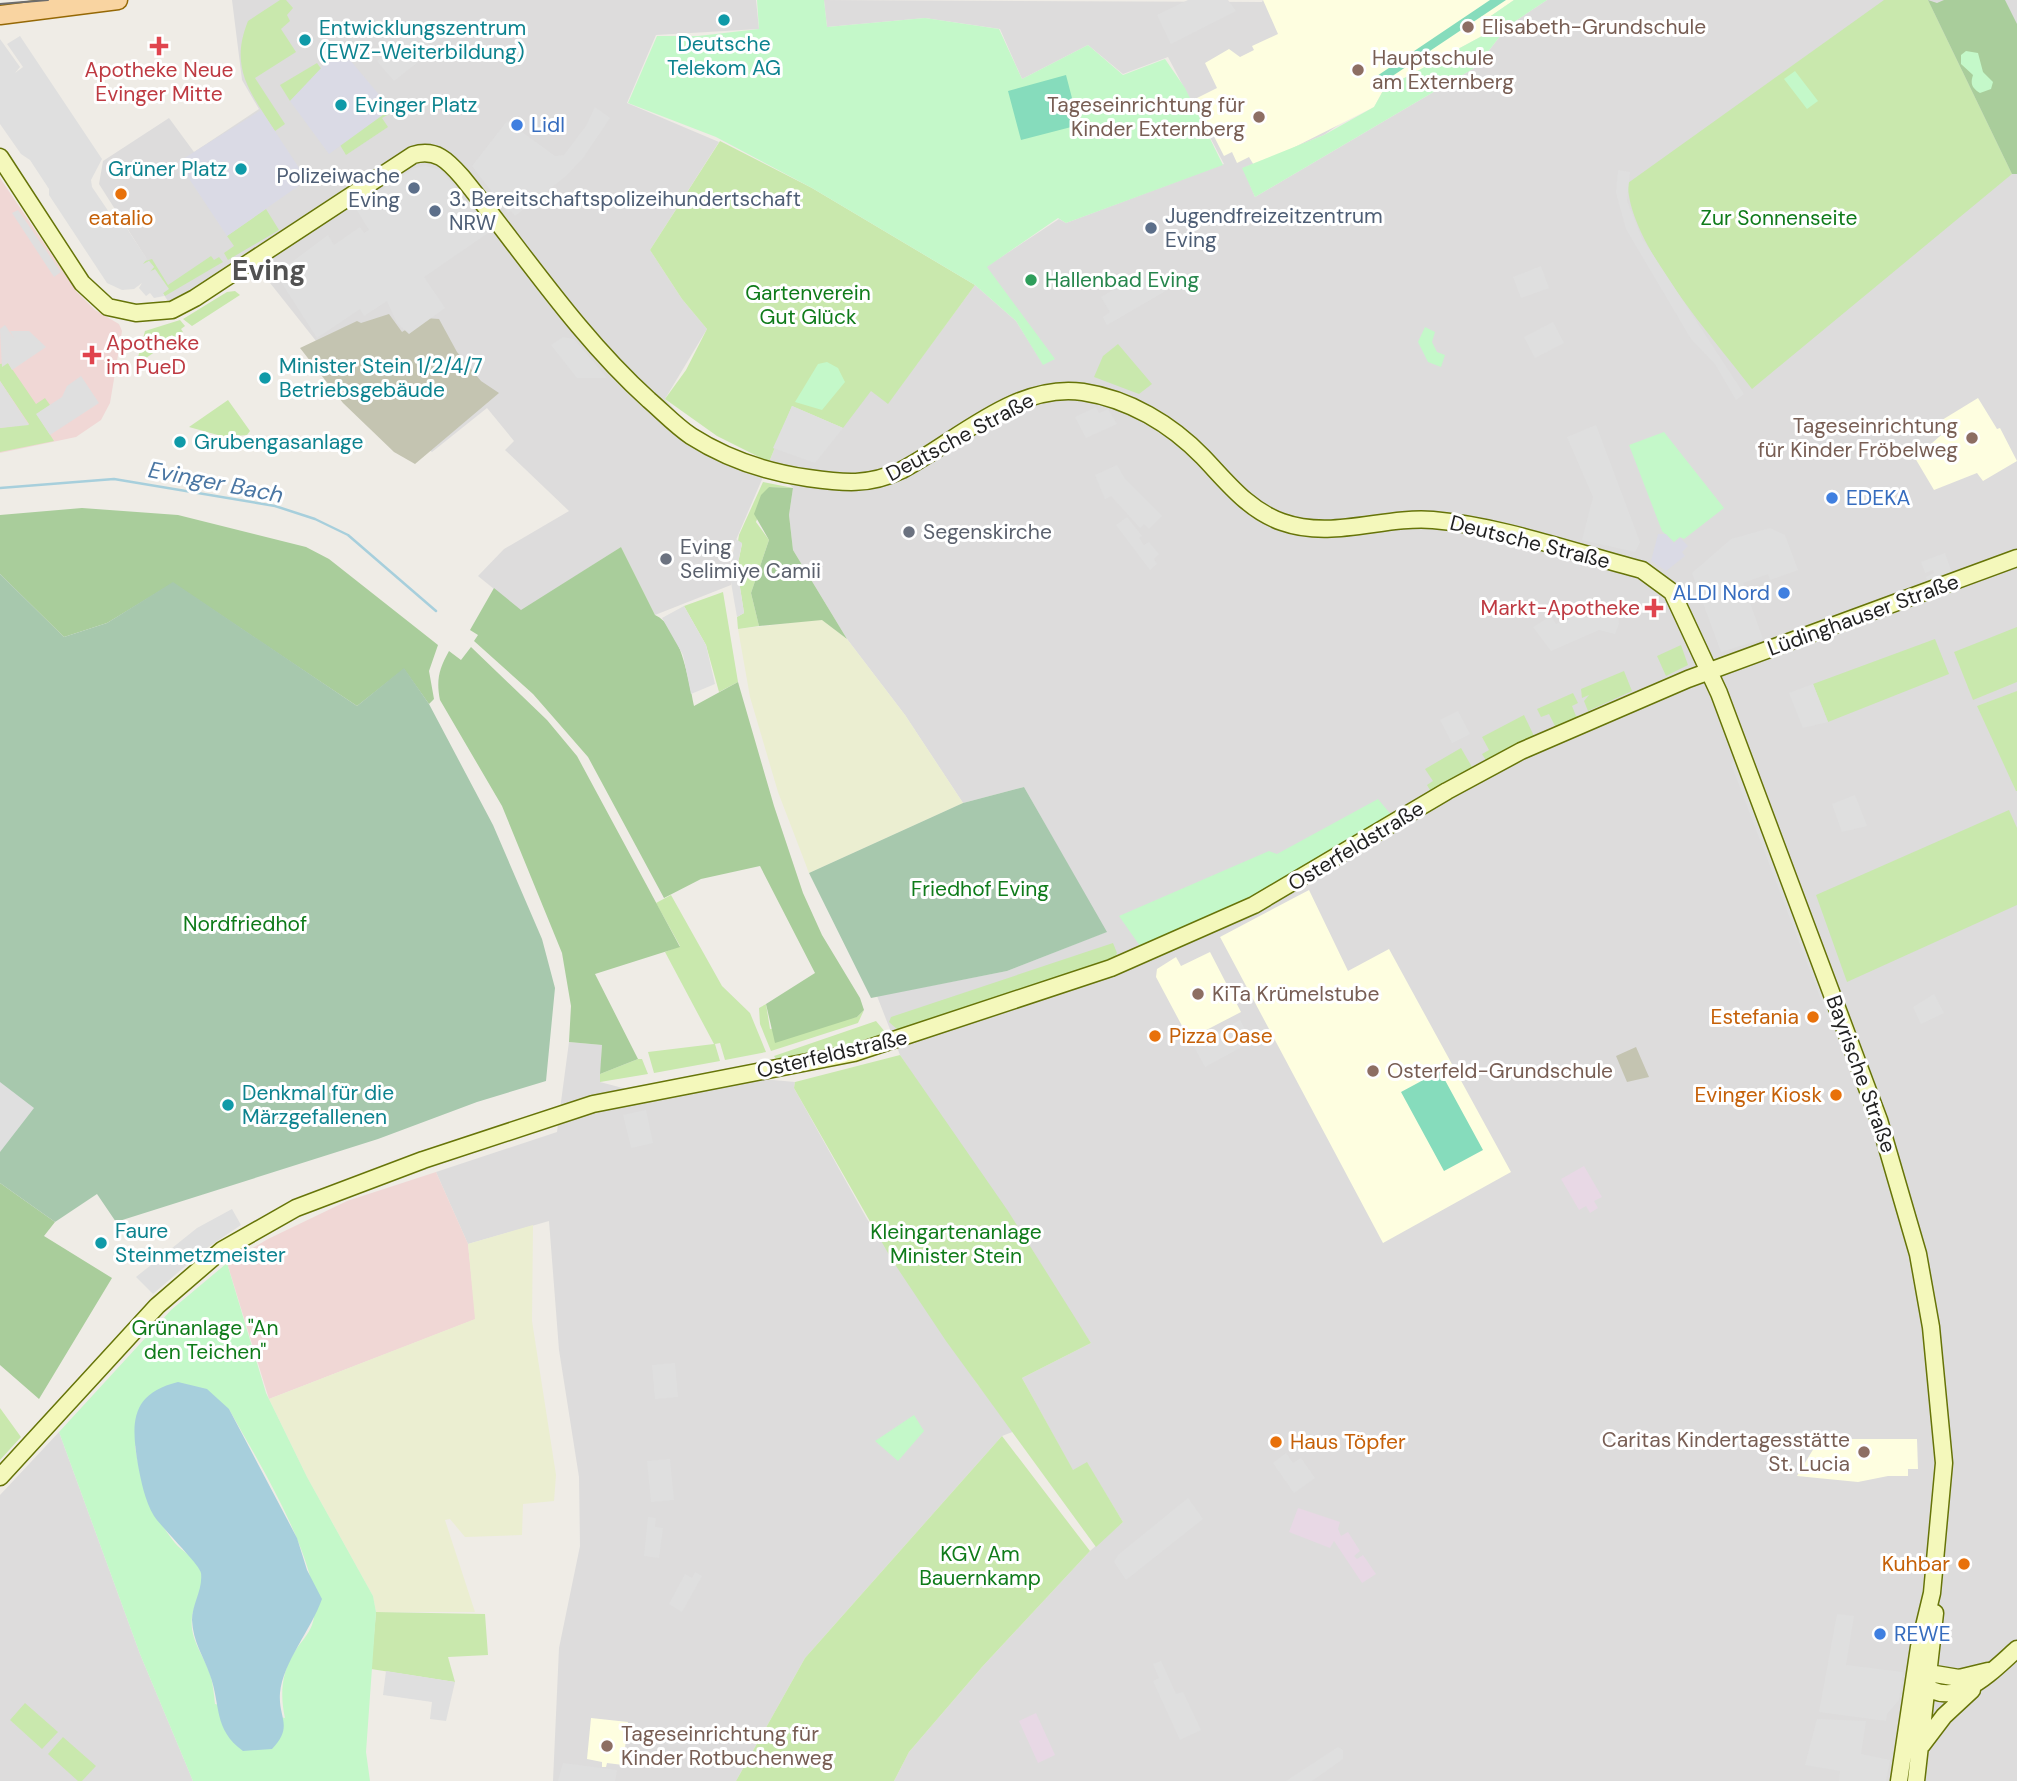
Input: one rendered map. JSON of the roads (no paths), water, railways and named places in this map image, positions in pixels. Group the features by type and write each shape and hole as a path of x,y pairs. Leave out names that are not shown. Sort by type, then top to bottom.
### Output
{"main road":[{"path":"0,15 118,0"}],"street":[{"name":"Deutsche Straße","path":"0,157 82,283 108,307 136,313 172,310 239,271 413,155 435,154 462,177 584,332 630,383 692,437 762,469 854,484 884,479 1012,405 1044,393 1082,391 1110,398 1161,422 1188,443 1240,496 1281,522 1325,529 1405,519 1449,521 1642,570 1662,583"},
{"name":"Lüdinghauser Straße","path":"1710,671 2017,558"},
{"name":"Bayrische Straße","path":"1662,583 1682,608 1710,671 1879,1120 1912,1226 1928,1310 1944,1442 1942,1510 1932,1593 1926,1609 1924,1680 1916,1781"},
{"name":"Osterfeldstraße","path":"0,1477 157,1306 222,1250 296,1208 410,1164 593,1104 854,1053 1111,968 1254,905 1447,791 1521,751 1710,671"},
{"path":"1920,1747 1944,1716 2017,1649"},
{"path":"1924,1680 1959,1678 1993,1669"},
{"name":"Bayrische Straße","path":"1899,1781 1924,1680"},
{"path":"1924,1680 1952,1692 1978,1684"}],"water":[{"path":"178,1382 207,1389 229,1409 297,1538 307,1570 322,1599 282,1681 280,1702 284,1728 279,1741 272,1749 243,1751 233,1743 222,1725 213,1686 193,1628 192,1614 201,1573 154,1516 142,1484 135,1436 137,1412 142,1402 151,1394"}],"waterway":[{"name":"Evinger Bach","path":"0,488 114,479 275,506 315,519 348,535 436,611"}],"tram line":[{"path":"0,4 48,0"}],"place":[{"name":"Deutsche Telekom AG","path":"724,20"},
{"name":"Elisabeth-Grundschule","path":"1468,27"},
{"name":"Entwicklungszentrum (EWZ-Weiterbildung)","path":"305,40"},
{"name":"Apotheke Neue Evinger Mitte","path":"159,46"},
{"name":"Hauptschule am Externberg","path":"1358,70"},
{"name":"Evinger Platz","path":"341,105"},
{"name":"Tageseinrichtung für Kinder Externberg","path":"1259,117"},
{"name":"Lidl","path":"517,125"},
{"name":"Grüner Platz","path":"241,169"},
{"name":"Polizeiwache Eving","path":"414,188"},
{"name":"eatalio","path":"121,194"},
{"name":"3. Bereitschaftspolizeihundertschaft NRW","path":"435,211"},
{"name":"Jugendfreizeitzentrum Eving","path":"1151,228"},
{"name":"Hallenbad Eving","path":"1031,280"},
{"name":"Apotheke im PueD","path":"92,355"},
{"name":"Minister Stein 1/2/4/7 Betriebsgebäude","path":"265,378"},
{"name":"Tageseinrichtung für Kinder Fröbelweg","path":"1972,438"},
{"name":"Grubengasanlage","path":"180,442"},
{"name":"EDEKA","path":"1832,498"},
{"name":"Segenskirche","path":"909,532"},
{"name":"Eving Selimiye Camii","path":"666,559"},
{"name":"ALDI Nord","path":"1784,593"},
{"name":"Markt-Apotheke","path":"1654,608"},
{"name":"KiTa Krümelstube","path":"1198,994"},
{"name":"Estefania","path":"1813,1017"},
{"name":"Pizza Oase","path":"1155,1036"},
{"name":"Osterfeld-Grundschule","path":"1373,1071"},
{"name":"Evinger Kiosk","path":"1836,1095"},
{"name":"Denkmal für die Märzgefallenen","path":"228,1105"},
{"name":"Faure Steinmetzmeister","path":"101,1243"},
{"name":"Haus Töpfer","path":"1276,1442"},
{"name":"Caritas Kindertagesstätte St. Lucia","path":"1864,1452"},
{"name":"Kuhbar","path":"1964,1564"},
{"name":"REWE","path":"1880,1634"},
{"name":"Tageseinrichtung für Kinder Rotbuchenweg","path":"607,1746"}],"district":[{"name":"Eving","path":"269,270"}],"park label":[{"name":"Zur Sonnenseite","path":"1779,218"},
{"name":"Gartenverein Gut Glück","path":"808,305"},
{"name":"Friedhof Eving","path":"980,889"},
{"name":"Nordfriedhof","path":"245,924"},
{"name":"Kleingartenanlage Minister Stein","path":"956,1244"},
{"name":"Grünanlage \"An den Teichen\"","path":"205,1340"},
{"name":"KGV Am Bauernkamp","path":"980,1566"}]}
